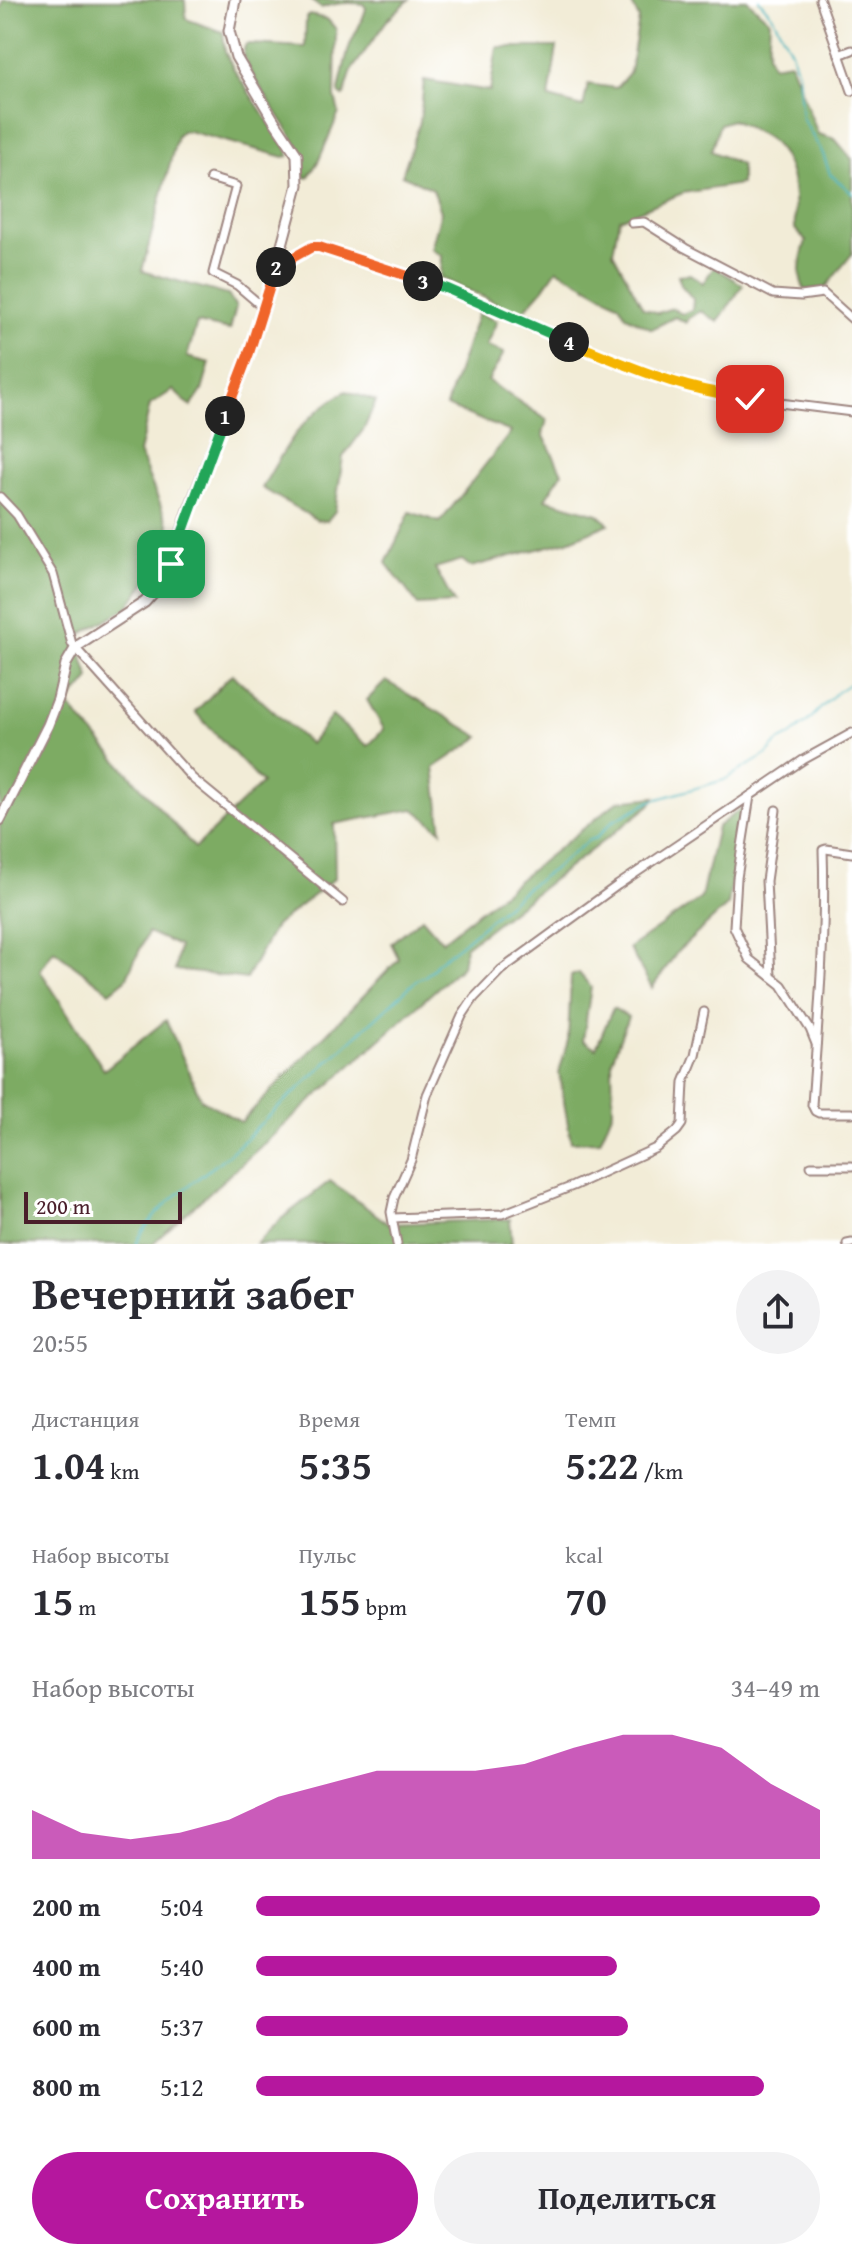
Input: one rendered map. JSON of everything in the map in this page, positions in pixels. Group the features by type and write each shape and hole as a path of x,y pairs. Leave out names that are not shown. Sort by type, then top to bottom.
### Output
{"main road":[{"path":"0,820 48,725 66,664 76,647 145,602 161,584 171,564 276,267 298,185 297,155 236,57 229,31 232,2"}],"street":[{"path":"820,0 852,91"},
{"path":"839,55 852,50"},
{"path":"210,178 236,186 213,273 237,285 264,308"},
{"path":"632,223 644,222 685,248 773,294 801,296 823,293 852,319"},
{"path":"276,267 312,247 323,248 448,289 608,358 700,390 852,412"},
{"path":"0,497 17,515 53,574 72,644 192,778 343,902"},
{"path":"397,1244 391,1212 394,1198 411,1160 427,1095 462,1016 474,998 501,970 618,885 803,760 852,733"},
{"path":"750,796 737,878 734,927 749,959 782,985 817,1046"},
{"path":"771,976 766,881 776,810"},
{"path":"852,853 823,850 824,888 812,1105 815,1111 852,1113"},
{"path":"393,1218 502,1214 656,1148 682,1124 684,1082 695,1055 704,1012"},
{"path":"811,1166 852,1166"}],"green space":[{"path":"3,0 185,0 186,19 223,32 225,52 234,70 289,156 188,131 182,131 177,136 142,271 228,295 236,307 230,330 197,323 187,357 210,363 202,391 191,407 173,390 150,405 139,453 169,526 165,556 127,608 76,637 90,679 67,704 195,848 262,783 195,712 232,674 310,744 332,716 368,746 384,729 367,700 386,681 480,737 434,768 442,831 414,809 334,824 335,878 275,926 246,979 175,970 179,946 148,932 126,979 110,992 54,950 40,970 104,1070 166,1020 201,1099 241,1122 399,959 391,943 422,918 442,941 618,801 655,797 650,805 465,947 462,966 152,1244 0,1244 0,12"},
{"path":"310,0 409,0 388,19 352,70 344,96 339,91 345,62 366,8 363,4 347,3 321,8"},
{"path":"630,0 747,0 770,21 768,54 772,65 790,62 818,134 835,139 852,159 852,254 825,288 805,290 802,284 800,266 806,241 795,229 792,182 786,160 771,141 732,120 720,124 711,151 741,165 741,184 683,193 619,219 613,252 643,308 658,313 672,308 682,314 692,310 693,299 681,285 678,275 690,274 703,283 714,267 743,285 718,322 701,311 686,323 675,317 652,329 626,316 619,304 557,269 521,314 441,278 442,256 431,249 441,212 433,189 402,175 420,122 424,80 490,91 497,47 557,47 549,98 583,107 588,84 616,88 630,72 639,19"},
{"path":"310,15 327,19 336,29 335,97 339,113 308,178 304,176 302,152 251,73 244,51 246,44 305,47 306,18"},
{"path":"478,313 497,321 486,346 504,353 488,381 547,420 543,434 562,473 545,499 598,514 609,524 568,541 471,567 462,560 435,568 454,603 418,605 386,563 410,512 440,522 511,432 446,406"},
{"path":"346,391 376,401 364,429 343,457 335,511 327,521 317,520 262,488 296,433 330,401"},
{"path":"743,807 728,905 678,951 652,988 629,948 701,898 717,827"},
{"path":"579,973 591,987 583,1040 596,1048 613,1008 628,1017 612,1060 613,1111 600,1141 571,1142 559,1073 568,1040 571,976"},
{"path":"330,1181 389,1224 510,1219 512,1244 256,1244 281,1219"}],"waterway":[{"path":"759,0 772,15 791,51 798,72 802,118 823,154 830,174 852,193"},
{"path":"136,1244 146,1227 174,1197 242,1143 418,979 530,885 589,840 596,838 613,821 651,801 724,780 766,755 852,682"}],"route":[{"path":"171,564 249,353 276,267 312,247 448,289 608,358 700,390 750,399"}]}
